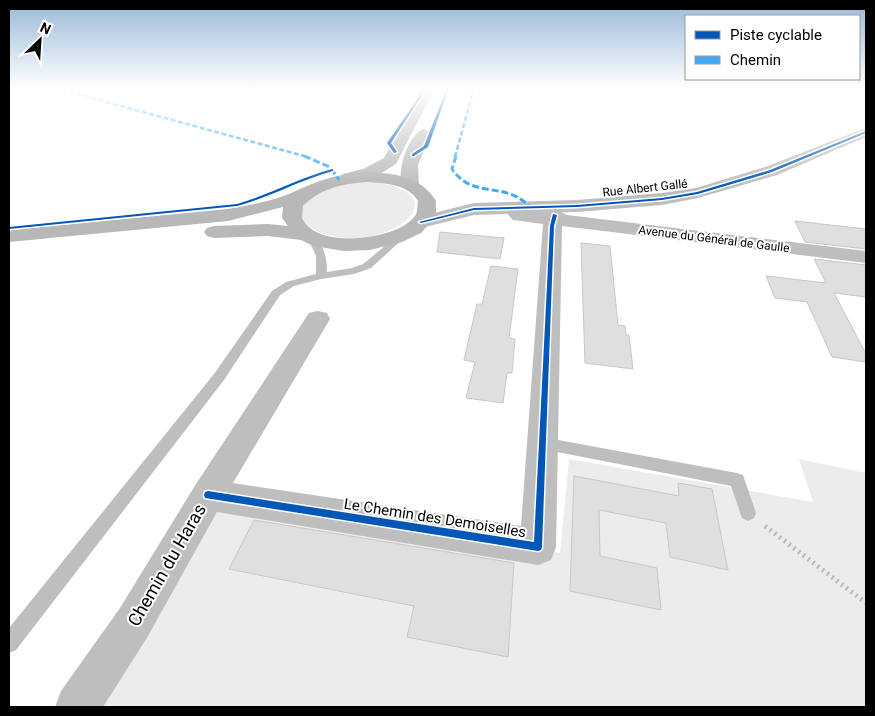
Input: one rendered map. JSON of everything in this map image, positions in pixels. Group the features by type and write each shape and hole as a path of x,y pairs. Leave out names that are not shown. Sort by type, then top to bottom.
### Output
{"main road":[{"path":"9,236 228,215 259,209 304,194 324,184 349,178 384,178 414,188 423,194 428,203 427,212 421,222 402,235 373,244 333,244 308,236 268,230 227,231 9,250"},
{"path":"304,194 294,204 291,214 294,224 308,236"}],"street":[{"path":"349,178 372,172 390,161 411,121"},
{"path":"428,121 410,162 408,180 414,188 441,201 474,209 512,209"},
{"name":"Rue Albert Gallé","path":"554,216 698,194 770,171 866,132"},
{"path":"421,222 474,209"},
{"name":"Avenue du Général de Gaulle","path":"512,209 520,216 554,216 866,257"},
{"name":"Le Chemin des Demoiselles","path":"208,495 538,547 554,216"},
{"name":"Chemin du Haras","path":"77,707 134,622 208,495 318,319"}],"lane":[{"path":"9,643 219,377 276,293 290,284 321,276 354,271 367,266 402,235"},
{"path":"308,236 320,249 323,260 321,276"},
{"path":"542,443 737,480 748,513"}],"path":[{"path":"748,513 866,603"}],"shaded area":[{"path":"369,181 398,188 412,197 414,208 407,219 393,229 373,236 351,238 328,235 314,230 306,223 302,216 303,209 307,202 323,190 335,185"},
{"path":"569,459 813,502 799,459 866,473 866,707 91,707 222,505 560,553"}],"building":[{"path":"795,221 866,229 866,249 805,242"},
{"path":"440,232 504,238 500,259 437,252"},
{"path":"581,243 610,246 618,325 625,326 626,335 629,335 633,369 585,363"},
{"path":"814,259 866,265 866,297 834,293 866,354 866,362 832,357 807,302 775,298 766,276 826,283"},
{"path":"491,266 518,269 509,338 515,339 512,373 507,373 503,403 466,398 475,362 464,360 477,304 482,304"},
{"path":"574,476 679,496 678,483 712,489 728,570 670,557 666,523 599,510 600,556 657,568 661,610 570,591"},
{"path":"254,520 514,563 508,657 407,637 414,606 229,569"}],"marked path":[{"path":"178,121 308,157 330,167 339,180"},
{"path":"465,121 452,169 458,178 474,187 512,193 521,198 531,208"}],"cycle path":[{"path":"395,152 389,143 404,121"},
{"path":"413,155 426,147 436,121"},
{"path":"421,222 474,209 577,206 662,199 698,193 771,171 866,132"},
{"path":"9,228 237,205 332,170"},
{"path":"208,495 538,547 552,226 555,215"}]}
